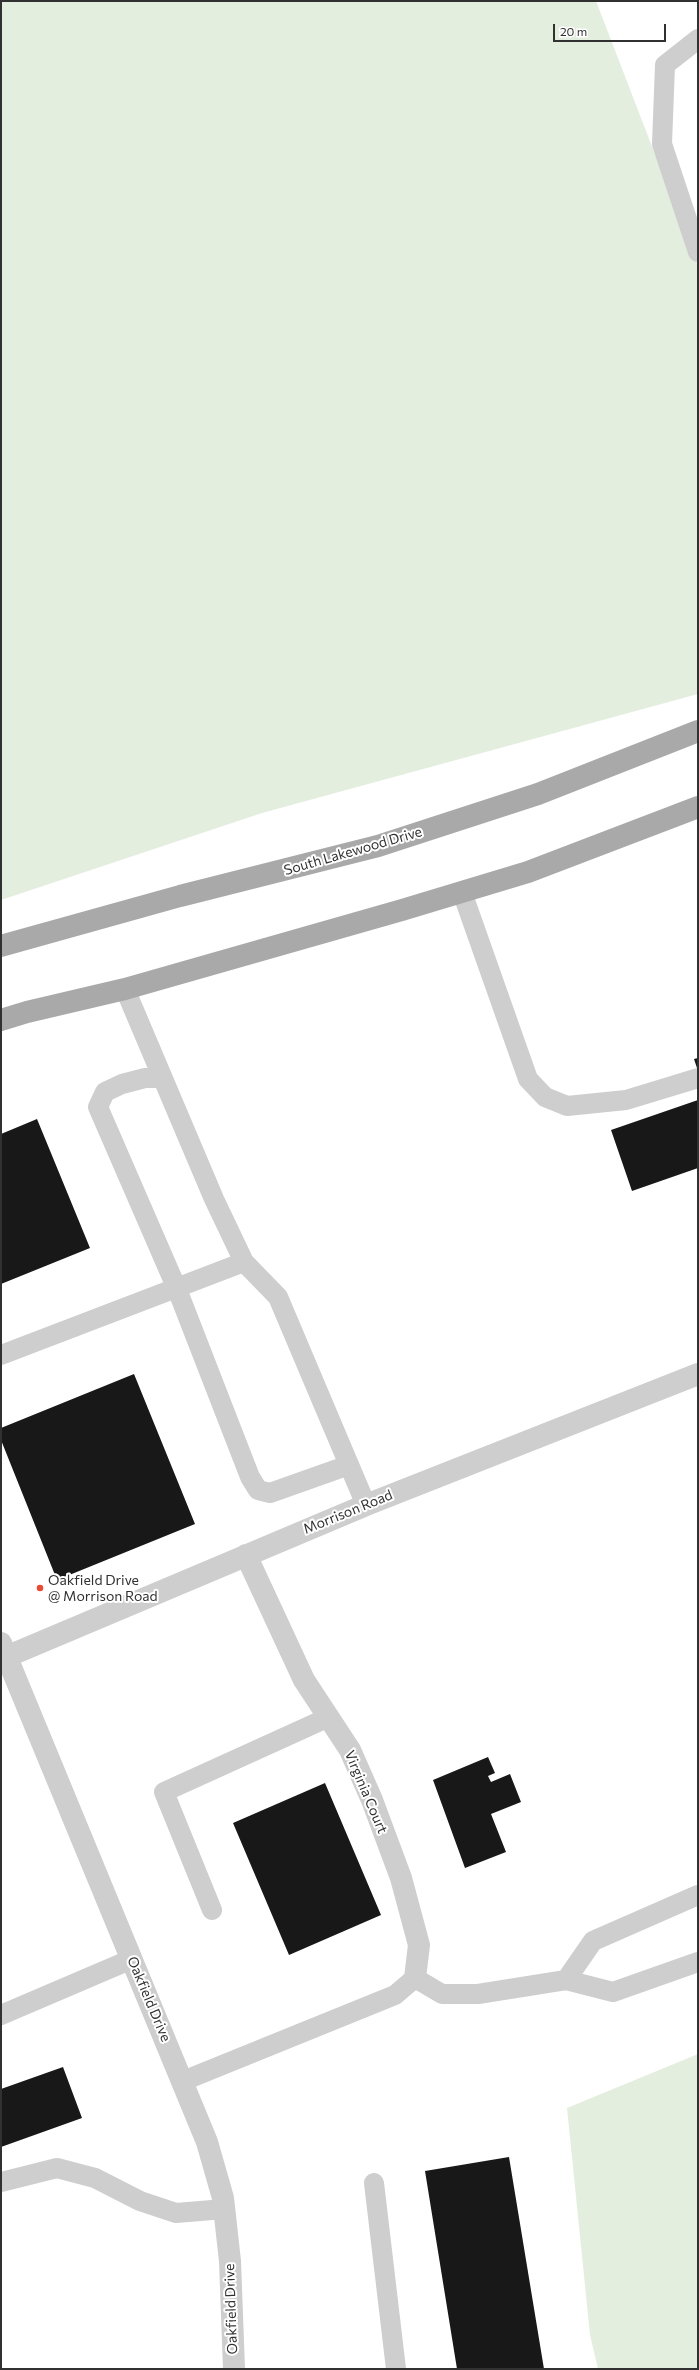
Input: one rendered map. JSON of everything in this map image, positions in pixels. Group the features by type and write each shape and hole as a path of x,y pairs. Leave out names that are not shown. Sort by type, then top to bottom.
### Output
{"main road":[{"name":"South Lakewood Drive","path":"1,946 172,898 378,846 538,794 698,731"},
{"path":"1,1020 27,1012 125,989 528,872 698,807"}],"street":[{"name":"Morrison Road","path":"3,1653 366,1505 698,1374"},
{"name":"Virginia Court","path":"246,1555 304,1680 327,1718 350,1750 372,1800 401,1878 419,1946 415,1978"},
{"name":"Oakfield Drive","path":"3,1653 183,2081 207,2142 224,2209 230,2261 234,2369"}],"lane":[{"path":"698,39 665,65 662,144 698,252"},
{"path":"462,892 528,1079 545,1097 567,1106 626,1100 698,1078"},
{"path":"125,989 244,1262 278,1297 366,1505"},
{"path":"163,1078 145,1078 122,1084 105,1092 98,1107 176,1288 250,1477 258,1490 270,1493 349,1465"},
{"path":"1,1355 244,1262"},
{"path":"212,1910 164,1792 327,1718"},
{"path":"566,1980 593,1941 698,1895"},
{"path":"1,2015 132,1959"},
{"path":"183,2081 395,1994 415,1978 442,1994 478,1994 566,1980 613,1992 698,1962"},
{"path":"1,2182 57,2168 95,2178 140,2201 176,2213 224,2209"},
{"path":"374,2183 396,2369"}],"green space":[{"path":"1,1 596,1 698,266 698,694 262,813 1,900"},
{"path":"698,2054 698,2369 598,2369 590,2335 567,2108"}],"building":[{"path":"698,1058 698,1071 694,1059"},
{"path":"698,1100 698,1168 632,1191 611,1130"},
{"path":"37,1119 90,1248 1,1284 1,1134"},
{"path":"134,1374 195,1524 57,1580 1,1440 1,1428"},
{"path":"488,1757 495,1773 488,1776 491,1782 510,1774 521,1802 491,1814 506,1852 465,1868 433,1780"},
{"path":"325,1783 381,1915 289,1955 233,1823"},
{"path":"63,2067 82,2118 1,2147 1,2089"},
{"path":"509,2157 544,2369 457,2369 425,2171"}],"place":[{"name":"Oakfield Drive @ Morrison Road","path":"40,1588"}]}
